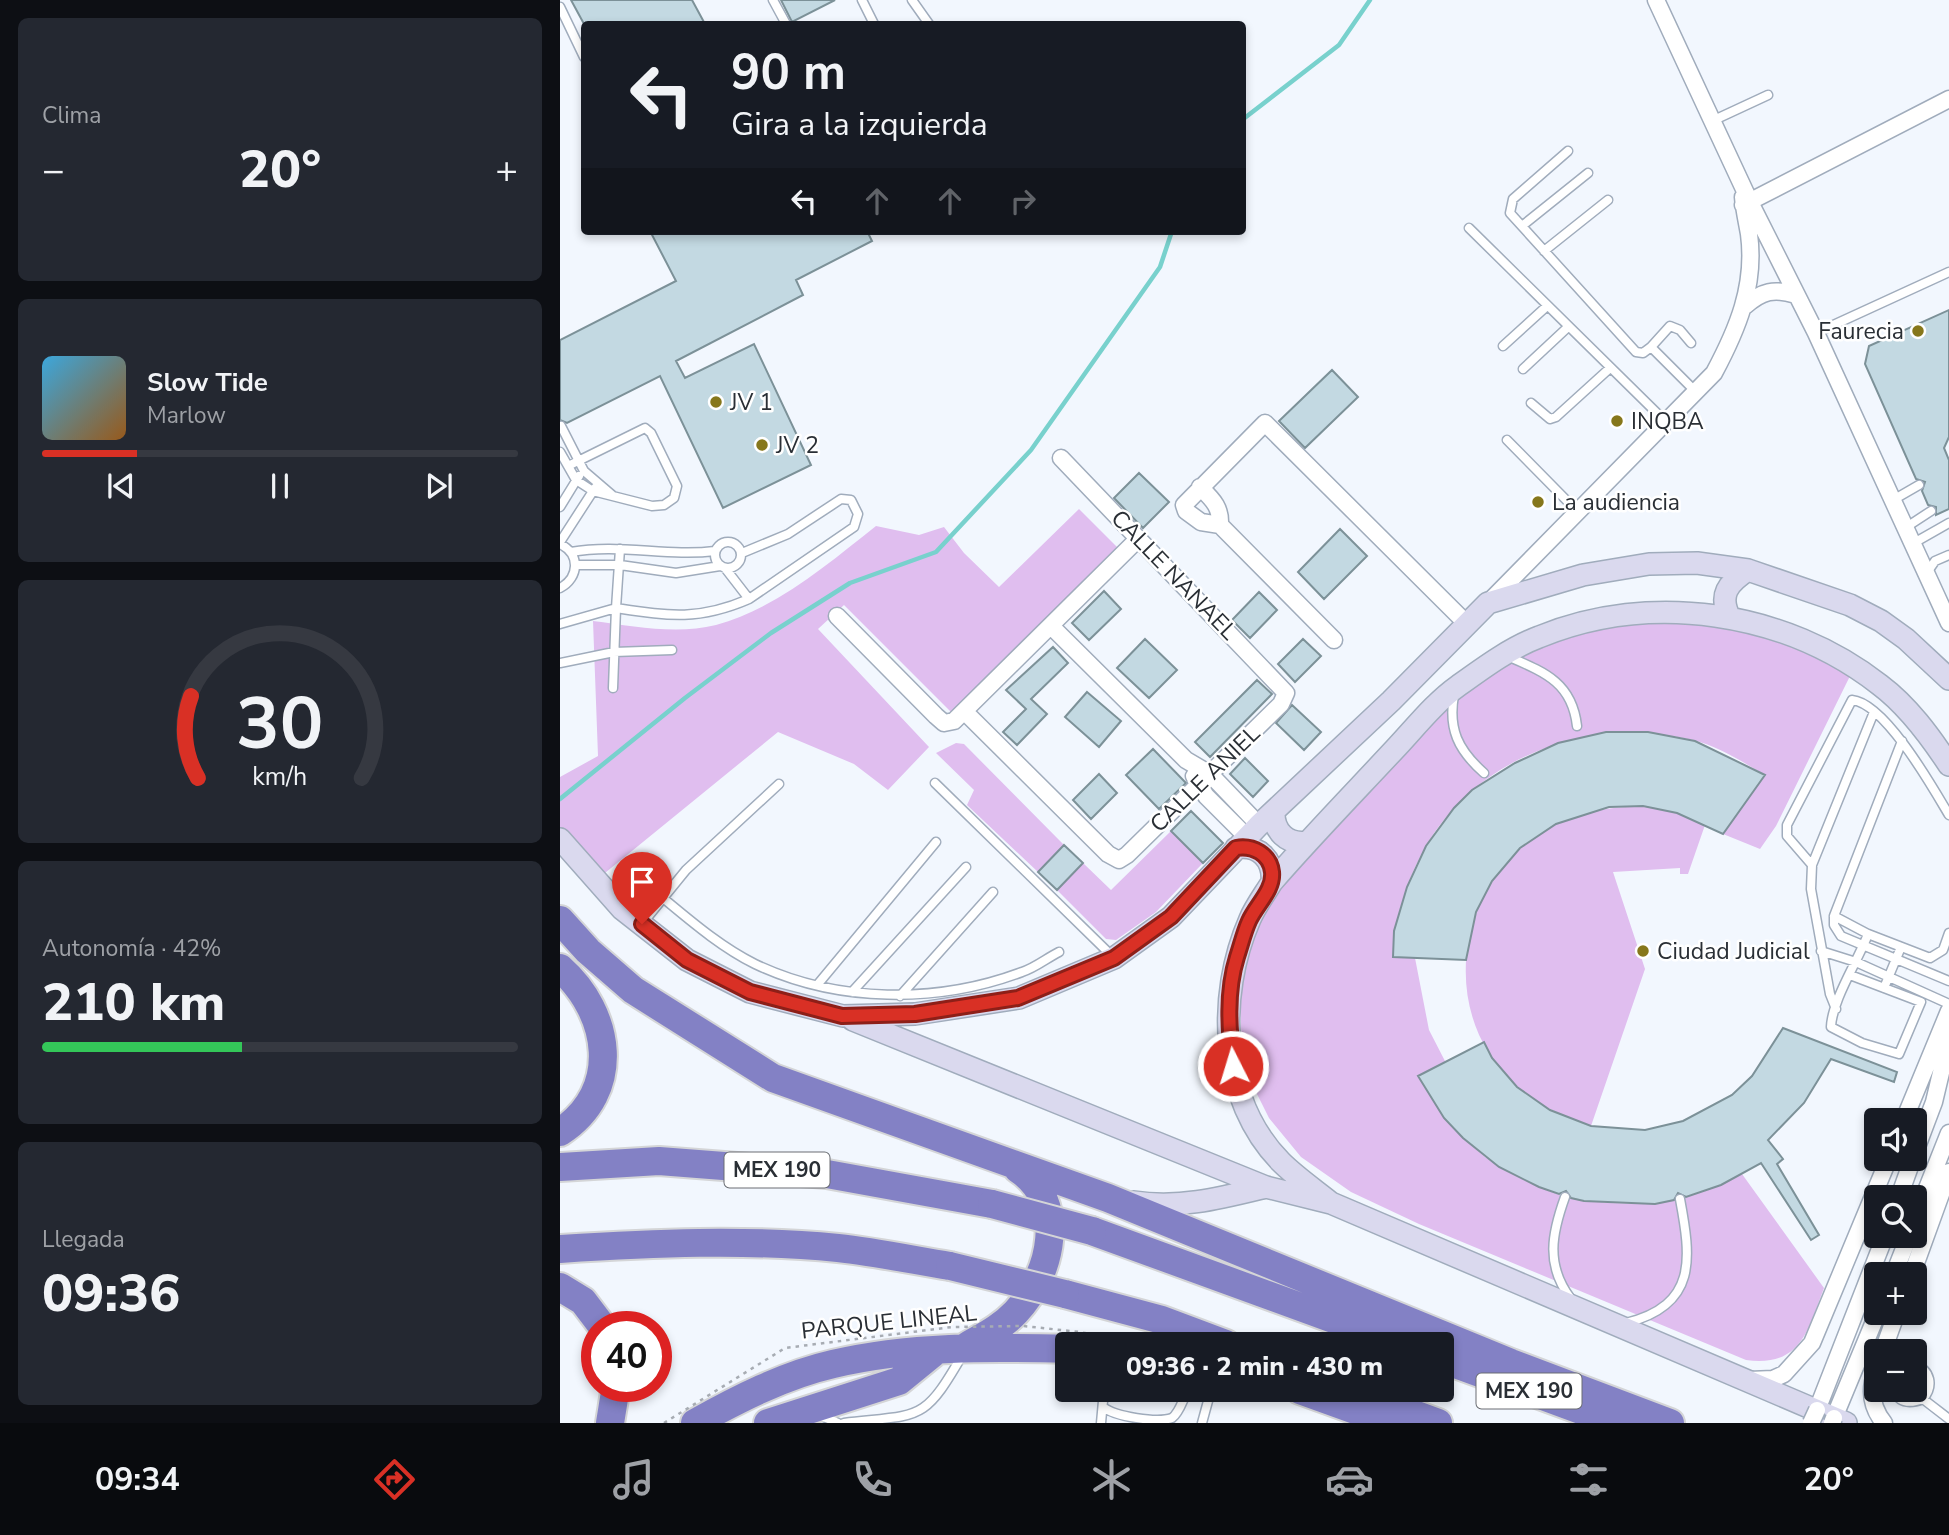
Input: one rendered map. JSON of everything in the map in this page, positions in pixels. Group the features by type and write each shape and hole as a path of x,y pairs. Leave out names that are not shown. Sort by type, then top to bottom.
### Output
{"highway":[{"path":"560,920 588,951 634,990 773,1078 1108,1198 1511,1363 1670,1423"},
{"path":"560,968 578,984 594,1007 601,1033 603,1060 590,1105 573,1124 560,1132"},
{"name":"MEX 190","path":"560,1167 659,1161 827,1174 992,1204 1092,1231 1369,1332"},
{"path":"967,1346 1017,1311 1033,1289 1046,1258 1050,1227 1046,1204 1033,1181 1010,1164"},
{"path":"560,1250 659,1242 838,1248 950,1266 1162,1320 1194,1332"},
{"path":"560,1287 583,1301 591,1311"},
{"path":"695,1423 764,1388 833,1364 967,1346 1055,1349"},
{"path":"768,1423 806,1416 900,1381 937,1350"},
{"name":"MEX 190","path":"1454,1363 1616,1423"},
{"path":"610,1423 613,1402"},
{"path":"1333,1402 1391,1423"},
{"path":"1381,1402 1438,1423"}],"street":[{"path":"842,1016 915,1014 1018,998 1114,958 1171,917 1254,830 1391,701 1714,373 1737,330 1745,306 1750,259 1747,203 1742,184 1656,0"},
{"path":"1747,203 1949,99"},
{"path":"1747,203 1816,333 1949,622"},
{"path":"1745,306 1758,295 1770,291 1796,295"},
{"path":"1334,640 1220,525 1201,522 1186,511 1184,505 1265,423 1466,623"},
{"name":"CALLE NANAEL","path":"1061,458 1286,693"},
{"path":"1200,487 1217,504 1221,512 1220,525"},
{"path":"837,616 944,723 954,721 1138,539"},
{"path":"1488,603 1583,575 1649,564 1698,563 1748,570 1800,586 1871,615 1906,639 1949,679"},
{"path":"1730,618 1723,604 1723,596 1734,579 1748,570"},
{"path":"1331,1203 1281,1162 1259,1134 1243,1102 1233,1066 1230,996 1236,960 1250,919 1272,883 1307,842 1455,688 1504,655 1537,638 1607,617 1651,612 1730,618 1805,639 1881,685 1910,713 1949,765"},
{"path":"1051,626 1254,830"},
{"name":"CALLE ANIEL","path":"965,712 1108,854 1119,860 1281,704 1286,693"},
{"path":"1254,830 1275,824 1282,835 1294,842 1307,842"},
{"path":"1254,830 1251,848 1263,854 1271,867 1272,883"},
{"path":"560,839 622,909 687,960 750,992 842,1016 1266,1187 1331,1203 1837,1421 1873,1325"},
{"path":"1909,1108 1949,1014"},
{"path":"1927,1121 1949,1039"},
{"path":"1927,1188 1949,1133"},
{"path":"1742,1380 1773,1378 1784,1374 1812,1343 1883,1171"},
{"path":"1916,1262 1949,1172"},
{"path":"1108,1198 1156,1205 1182,1205 1266,1187"},
{"path":"1814,1417 1881,1248"},
{"path":"1874,1402 1884,1423"}],"lane":[{"path":"773,0 784,21"},
{"path":"862,0 872,21"},
{"path":"912,0 927,21"},
{"path":"560,7 581,51"},
{"path":"1712,121 1768,95"},
{"path":"1568,151 1513,199 1510,213 1636,352 1643,353 1651,347 1670,326 1680,330 1691,343"},
{"path":"1522,226 1588,173"},
{"path":"1544,251 1608,200"},
{"path":"1469,228 1667,423"},
{"path":"1816,333 1949,272"},
{"path":"1503,346 1546,306"},
{"path":"1523,369 1568,327"},
{"path":"1651,347 1696,392"},
{"path":"1531,403 1550,419 1556,417 1610,368"},
{"path":"561,426 583,471 612,495"},
{"path":"560,452 568,466 576,480 593,491 658,506 674,498 676,480 651,433 645,428 638,429 568,466"},
{"path":"1507,440 1578,512"},
{"path":"560,507 583,471"},
{"path":"560,588 572,579 576,565 571,552 560,543 599,482"},
{"path":"1892,500 1919,485"},
{"path":"560,624 616,608 679,618 705,615 749,599 854,527 858,514 851,500 841,499 788,534 742,553"},
{"path":"1905,528 1931,511"},
{"path":"1912,544 1949,523"},
{"path":"571,552 620,549 684,555 715,551 722,543 732,542 742,553"},
{"path":"613,688 620,549"},
{"path":"715,551 722,567 749,599"},
{"path":"576,565 620,565 676,573 739,563 742,553"},
{"path":"1926,574 1935,561 1949,555"},
{"path":"560,663 614,652 673,650"},
{"path":"1504,655 1528,665 1562,687 1571,698 1577,726"},
{"path":"1455,688 1451,713 1454,732 1468,759 1485,773"},
{"path":"1812,865 1787,836 1787,825 1849,703 1857,700 1874,712 1902,741 1949,815"},
{"path":"1836,1009 1821,951 1811,890 1812,865 1874,712"},
{"path":"1902,741 1834,916 1834,925 1841,936 1949,981"},
{"path":"935,783 1114,958"},
{"path":"642,924 686,870 779,784"},
{"path":"818,984 936,842"},
{"path":"852,992 965,867"},
{"path":"900,996 993,892"},
{"path":"663,898 721,944 755,964 852,992 900,996 943,993 1023,972 1059,951"},
{"path":"1834,916 1868,934 1930,958 1943,950 1949,933"},
{"path":"1850,975 1921,1002 1899,1054 1833,1030 1830,1023 1850,975 1868,934"},
{"path":"1884,988 1901,947"},
{"path":"1821,951 1856,962 1889,977 1949,1014"},
{"path":"1565,1196 1554,1227 1554,1269 1564,1290 1580,1310"},
{"path":"1615,1325 1642,1319 1665,1306 1683,1284 1688,1255 1680,1199"},
{"path":"844,1423 919,1419 942,1393 967,1346"},
{"path":"1927,1373 1930,1378 1927,1392"},
{"path":"1101,1423 1103,1402"},
{"path":"1103,1407 1123,1418 1168,1420 1176,1415 1182,1402"},
{"path":"1202,1423 1208,1402"},
{"path":"1927,1402 1949,1419"},
{"path":"806,1416 838,1423"}],"path":[{"name":"PARQUE LINEAL","path":"664,1423 785,1349 952,1327 1023,1326 1080,1332"}],"shaded area":[{"path":"1079,509 1118,548 952,713 844,605 818,629 929,747 888,790 854,764 778,732 600,877 560,829 560,777 598,756 593,621 654,629 686,629 716,625 738,618 801,583 876,526 919,535 944,527 964,553 999,587"},
{"path":"1660,620 1734,624 1790,643 1850,676 1776,826 1760,849 1723,834 1764,774 1721,750 1693,740 1654,734 1616,734 1578,739 1541,750 1507,766 1476,787 1449,814 1415,866 1394,931 1415,958 1429,1030 1446,1063 1463,1138 1485,1157 1539,1187 1565,1197 1609,1203 1655,1204 1680,1199 1742,1174 1824,1288 1799,1343 1779,1358 1764,1361 1746,1360 1419,1224 1351,1192 1301,1157 1269,1118 1249,1078 1241,1029 1240,994 1250,942 1275,887 1443,707 1490,669 1532,648 1586,630"},
{"path":"956,743 964,744 1064,845 1038,872 967,805 974,790 936,753"},
{"path":"1643,806 1677,813 1705,825 1688,874 1680,874 1680,868 1613,872 1645,969 1591,1126 1533,1099 1516,1086 1491,1057 1475,1025 1467,991 1466,956 1474,922 1488,889 1509,860 1537,835 1574,816"},
{"path":"1171,831 1203,863 1156,912 1116,940 1106,939 1057,890 1083,863 1111,890"}],"building":[{"path":"571,0 692,0 703,21 582,21"},
{"path":"781,0 835,0 794,21"},
{"path":"652,235 869,235 872,241 796,280 803,295 676,361 685,378 754,344 811,465 723,508 660,376 567,423 560,420 560,340 676,281"},
{"path":"1949,310 1949,437 1944,448 1949,460 1949,509 1936,515 1936,507 1928,505 1922,491 1925,482 1916,479 1865,364 1869,346"},
{"path":"1332,370 1358,397 1305,448 1279,421"},
{"path":"1139,473 1169,502 1143,528 1114,498"},
{"path":"1340,529 1367,556 1324,599 1298,572"},
{"path":"1104,591 1121,609 1089,640 1072,623"},
{"path":"1259,592 1277,610 1250,638 1232,620"},
{"path":"1145,639 1177,670 1149,698 1117,668"},
{"path":"1303,639 1321,656 1295,682 1278,664"},
{"path":"1053,647 1068,663 1031,699 1047,714 1017,745 1003,732 1026,709 1006,690"},
{"path":"1257,680 1272,694 1210,757 1195,742"},
{"path":"1087,692 1121,721 1099,747 1065,717"},
{"path":"1292,705 1321,732 1304,750 1276,723"},
{"path":"1606,732 1648,732 1695,741 1765,775 1723,834 1677,813 1643,806 1609,807 1556,824 1520,848 1492,881 1476,912 1466,960 1393,957 1394,931 1407,887 1426,846 1454,808 1472,790 1515,763 1558,743"},
{"path":"1153,749 1186,783 1159,809 1126,775"},
{"path":"1245,758 1268,781 1253,797 1230,774"},
{"path":"1099,774 1117,793 1091,819 1073,800"},
{"path":"1191,811 1223,843 1203,863 1171,831"},
{"path":"1064,845 1083,863 1057,890 1038,872"},
{"path":"1783,1028 1897,1072 1894,1082 1831,1059 1804,1103 1768,1140 1783,1159 1777,1164 1819,1235 1811,1240 1761,1163 1721,1185 1686,1197 1678,1193 1674,1200 1655,1204 1584,1201 1571,1198 1566,1191 1559,1194 1539,1187 1499,1167 1463,1138 1444,1118 1418,1076 1484,1042 1492,1058 1517,1087 1550,1110 1591,1126 1645,1130 1683,1121 1732,1095 1752,1076"}],"waterway":[{"path":"1246,117 1339,45 1370,0"},
{"path":"560,799 771,633 850,583 936,552 1031,450 1160,267 1171,235"}],"place":[{"name":"Faurecia","path":"1918,331"},
{"name":"JV 1","path":"716,402"},
{"name":"INQBA","path":"1617,421"},
{"name":"JV 2","path":"762,445"},
{"name":"La audiencia","path":"1538,502"},
{"name":"Ciudad Judicial","path":"1643,951"}],"route":[{"path":"642,924 687,960 750,992 842,1016 915,1014 1018,998 1114,958 1171,917 1236,848 1251,848 1268,860 1273,875 1272,883 1250,919 1236,960 1230,996 1229,1034 1233,1066"}]}
